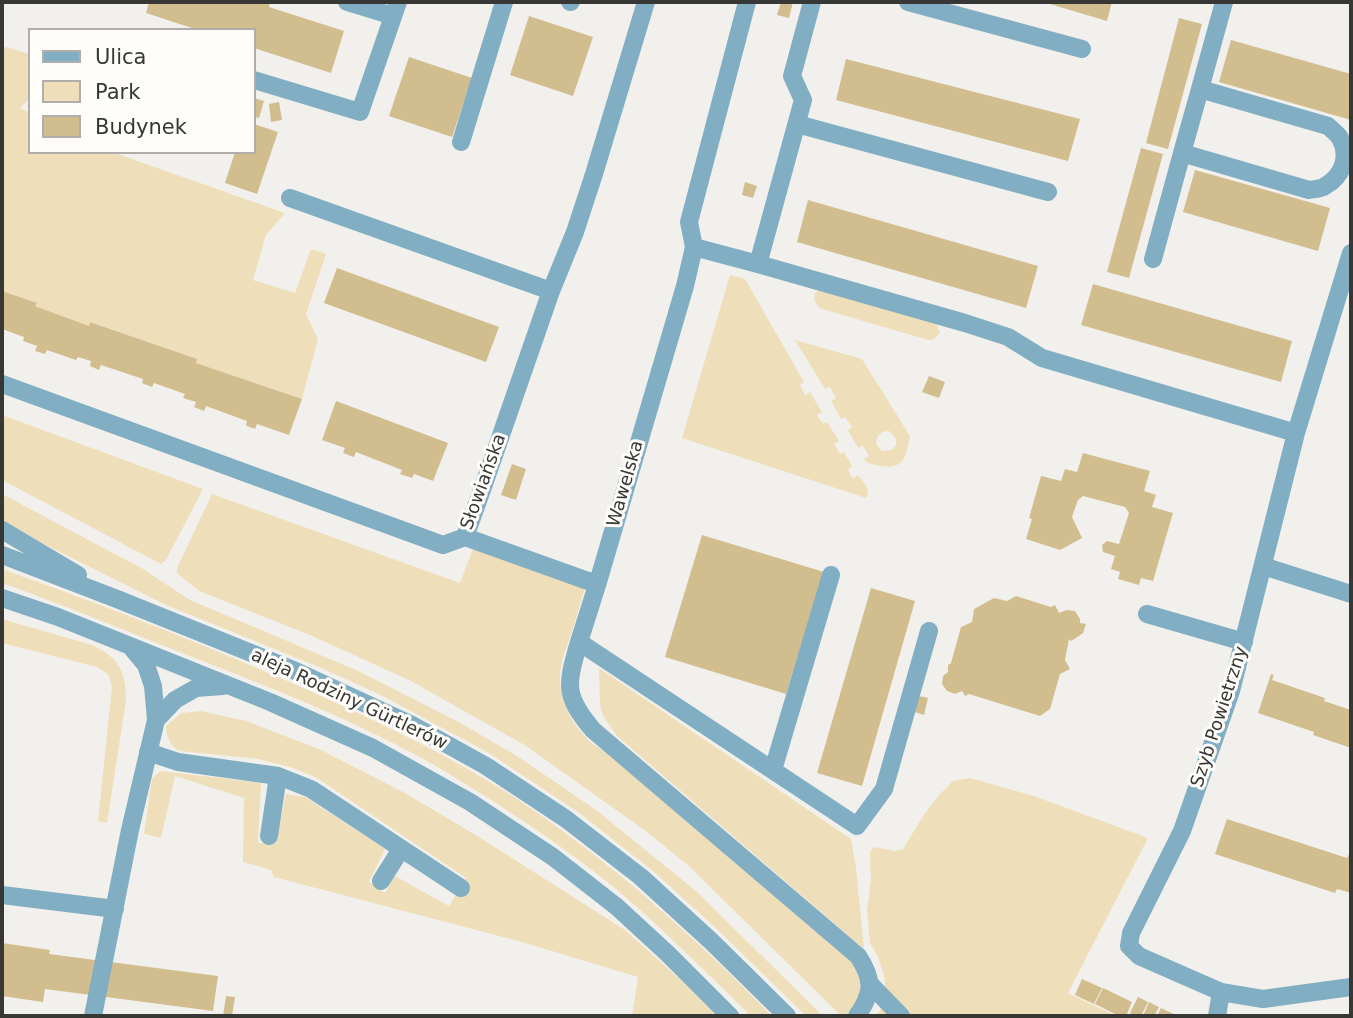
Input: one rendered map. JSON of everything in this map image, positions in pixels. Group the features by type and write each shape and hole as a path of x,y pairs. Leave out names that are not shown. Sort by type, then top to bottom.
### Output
{"street":[{"path":"256,81 360,112 396,9 347,2"},
{"path":"461,142 504,2"},
{"name":"Słowiańska","path":"2,384 443,545 465,537 551,291 591,186 646,2"},
{"name":"Wawelska","path":"747,2 689,222 694,247 685,286 569,676 570,696 580,715 593,730 858,956 867,970 870,984 901,1016"},
{"path":"758,264 803,100 792,76 812,2"},
{"path":"908,2 1082,49"},
{"path":"1153,259 1224,2"},
{"path":"1182,153 1309,190 1324,188 1348,164 1339,135 1328,126 1200,89"},
{"path":"797,124 1048,192"},
{"path":"290,198 551,291"},
{"path":"694,247 965,323 1008,337 1042,358 1296,433"},
{"name":"Szyb Powietrzny","path":"1351,253 1296,433 1231,691 1182,831 1131,933 1129,946 1139,956 1221,992 1263,999 1351,987"},
{"path":"2,530 117,599"},
{"path":"465,537 598,582"},
{"name":"aleja Rodziny Gürtlerów","path":"2,555 291,669 414,726 486,766 566,819 641,877 787,1016"},
{"path":"1263,566 1351,594"},
{"path":"773,770 831,575"},
{"name":"aleja Rodziny Gürtlerów","path":"2,598 58,617 270,702 373,748 470,802 553,857 617,907 730,1016"},
{"path":"1147,614 1244,642"},
{"path":"579,642 857,826 884,789 929,631"},
{"path":"93,1016 130,830 156,720 153,686 146,665 131,647"},
{"path":"156,720 175,700 195,688 227,685"},
{"path":"148,752 178,762 278,776 311,789 461,888"},
{"path":"269,836 278,776"},
{"path":"381,881 401,849"},
{"path":"2,895 115,909"},
{"path":"857,1016 868,1000 870,984"},
{"path":"1217,1016 1221,992"}],"green space":[{"path":"2,46 28,53 28,100 20,108 28,112 28,154 118,154 285,213 266,235 253,280 295,293 311,249 326,254 306,314 318,339 302,399 196,363 196,359 91,322 89,326 2,291"},
{"path":"730,275 745,279 804,382 800,385 805,395 810,392 822,412 817,415 823,424 827,422 839,441 834,444 840,454 844,452 852,466 848,470 853,479 858,475 866,486 866,498 682,438"},
{"path":"818,291 932,321 937,324 940,333 933,340 928,340 819,308 814,299"},
{"path":"795,340 862,359 910,436 902,461 886,467 867,463 864,459 869,456 863,446 858,448 848,430 852,427 845,417 841,419 831,401 836,398 830,387 825,389","holes":["889,431 896,438 896,445 892,450 882,451 876,444 877,437 882,432"]},
{"path":"2,415 203,489 166,560 161,564 2,480"},
{"path":"2,494 143,569 190,600 356,670 457,721 517,756 596,810 696,891 823,1016 806,1016 653,871 578,812 489,753 379,694 166,605 2,523"},
{"path":"212,494 460,583 473,549 585,587 562,660 561,692 570,715 594,744 852,962 861,984 851,1010 845,1016 840,1015 689,866 643,829 526,746 411,681 310,635 199,591 177,573 177,568"},
{"path":"2,569 161,628 278,677 393,730 467,768 549,821 617,873 712,956 772,1016 751,1016 685,951 597,874 519,818 428,762 363,728 296,699 2,583"},
{"path":"2,619 92,645 109,655 123,674 126,701 107,823 98,821 112,687 108,674 97,667 2,643"},
{"path":"599,668 851,839 864,949 617,736 603,716 600,705"},
{"path":"201,711 246,721 319,749 405,793 625,930 717,1016 632,1016 638,977 522,942 274,877 271,870 243,862 244,798 175,776 161,838 144,834 152,778 161,771 261,783 258,843 276,843 286,794 305,797 385,849 369,882 385,893 395,876 449,906 466,878 317,778 293,768 258,759 180,751 173,747 166,726 181,713"},
{"path":"970,778 1034,796 1148,838 1068,993 1116,1016 876,1016 886,992 884,975 870,943 867,911 871,880 870,852 874,847 895,851 903,849 938,796 953,781"}],"building":[{"path":"149,2 270,2 269,7 344,31 331,73 256,49 256,28 192,28 146,13"},
{"path":"781,2 793,2 789,18 777,15"},
{"path":"1043,2 1112,2 1107,21"},
{"path":"529,16 593,37 573,96 510,75"},
{"path":"1179,18 1202,24 1168,149 1146,143"},
{"path":"1231,40 1351,74 1351,120 1219,82"},
{"path":"409,57 472,78 452,137 389,116"},
{"path":"846,59 1080,119 1068,161 836,100"},
{"path":"256,99 264,101 259,118 256,117"},
{"path":"279,102 282,120 271,122 269,104"},
{"path":"256,125 278,132 257,194 225,183 234,154 256,154"},
{"path":"1141,148 1163,154 1129,278 1107,272"},
{"path":"1195,170 1330,208 1318,251 1183,212"},
{"path":"745,182 757,186 753,198 742,195"},
{"path":"808,200 1038,266 1026,308 797,242"},
{"path":"337,268 499,327 486,362 324,303"},
{"path":"1093,284 1292,341 1281,382 1081,325"},
{"path":"2,291 89,326 90,322 197,359 196,363 302,399 289,435 257,424 255,429 246,425 247,421 206,406 204,411 194,407 196,402 183,398 185,394 154,383 152,387 142,383 143,379 101,365 99,370 90,366 91,361 78,357 76,360 47,350 45,354 35,351 37,346 23,341 24,337 2,329"},
{"path":"929,376 945,382 939,398 922,392"},
{"path":"336,401 448,443 433,481 414,474 412,478 400,474 402,470 356,452 354,457 343,453 345,448 322,440"},
{"path":"1083,453 1150,471 1144,491 1156,495 1152,507 1173,513 1153,581 1141,578 1139,585 1118,579 1120,572 1111,569 1115,556 1103,552 1102,545 1107,541 1119,544 1129,513 1125,507 1083,496 1078,500 1072,517 1082,538 1060,550 1026,539 1041,476 1061,481 1065,469 1077,472"},
{"path":"512,464 526,469 516,500 501,495"},
{"path":"702,535 824,572 786,694 665,657"},
{"path":"871,588 915,601 862,786 817,773"},
{"path":"1016,596 1051,607 1055,605 1059,613 1075,611 1080,623 1086,624 1083,633 1071,641 1069,639 1065,660 1070,669 1060,674 1050,709 1040,716 969,694 965,696 962,691 955,694 947,691 942,684 961,627 972,622 974,609 994,598 1007,601"},
{"path":"1271,674 1274,675 1272,680 1351,710 1351,748 1258,713"},
{"path":"919,696 928,698 924,715 915,712"},
{"path":"1227,819 1347,858 1351,855 1351,893 1337,889 1335,893 1215,854"},
{"path":"2,943 50,950 49,954 218,976 213,1011 45,989 43,1002 2,996"},
{"path":"1082,979 1102,988 1094,1004 1075,995"},
{"path":"1103,988 1132,1002 1126,1016 1115,1014 1095,1004"},
{"path":"226,996 235,997 232,1016 223,1016"},
{"path":"1138,997 1148,1002 1141,1016 1130,1013"},
{"path":"1149,1002 1159,1007 1154,1016 1143,1016"},
{"path":"1161,1008 1178,1016 1157,1016"}]}
